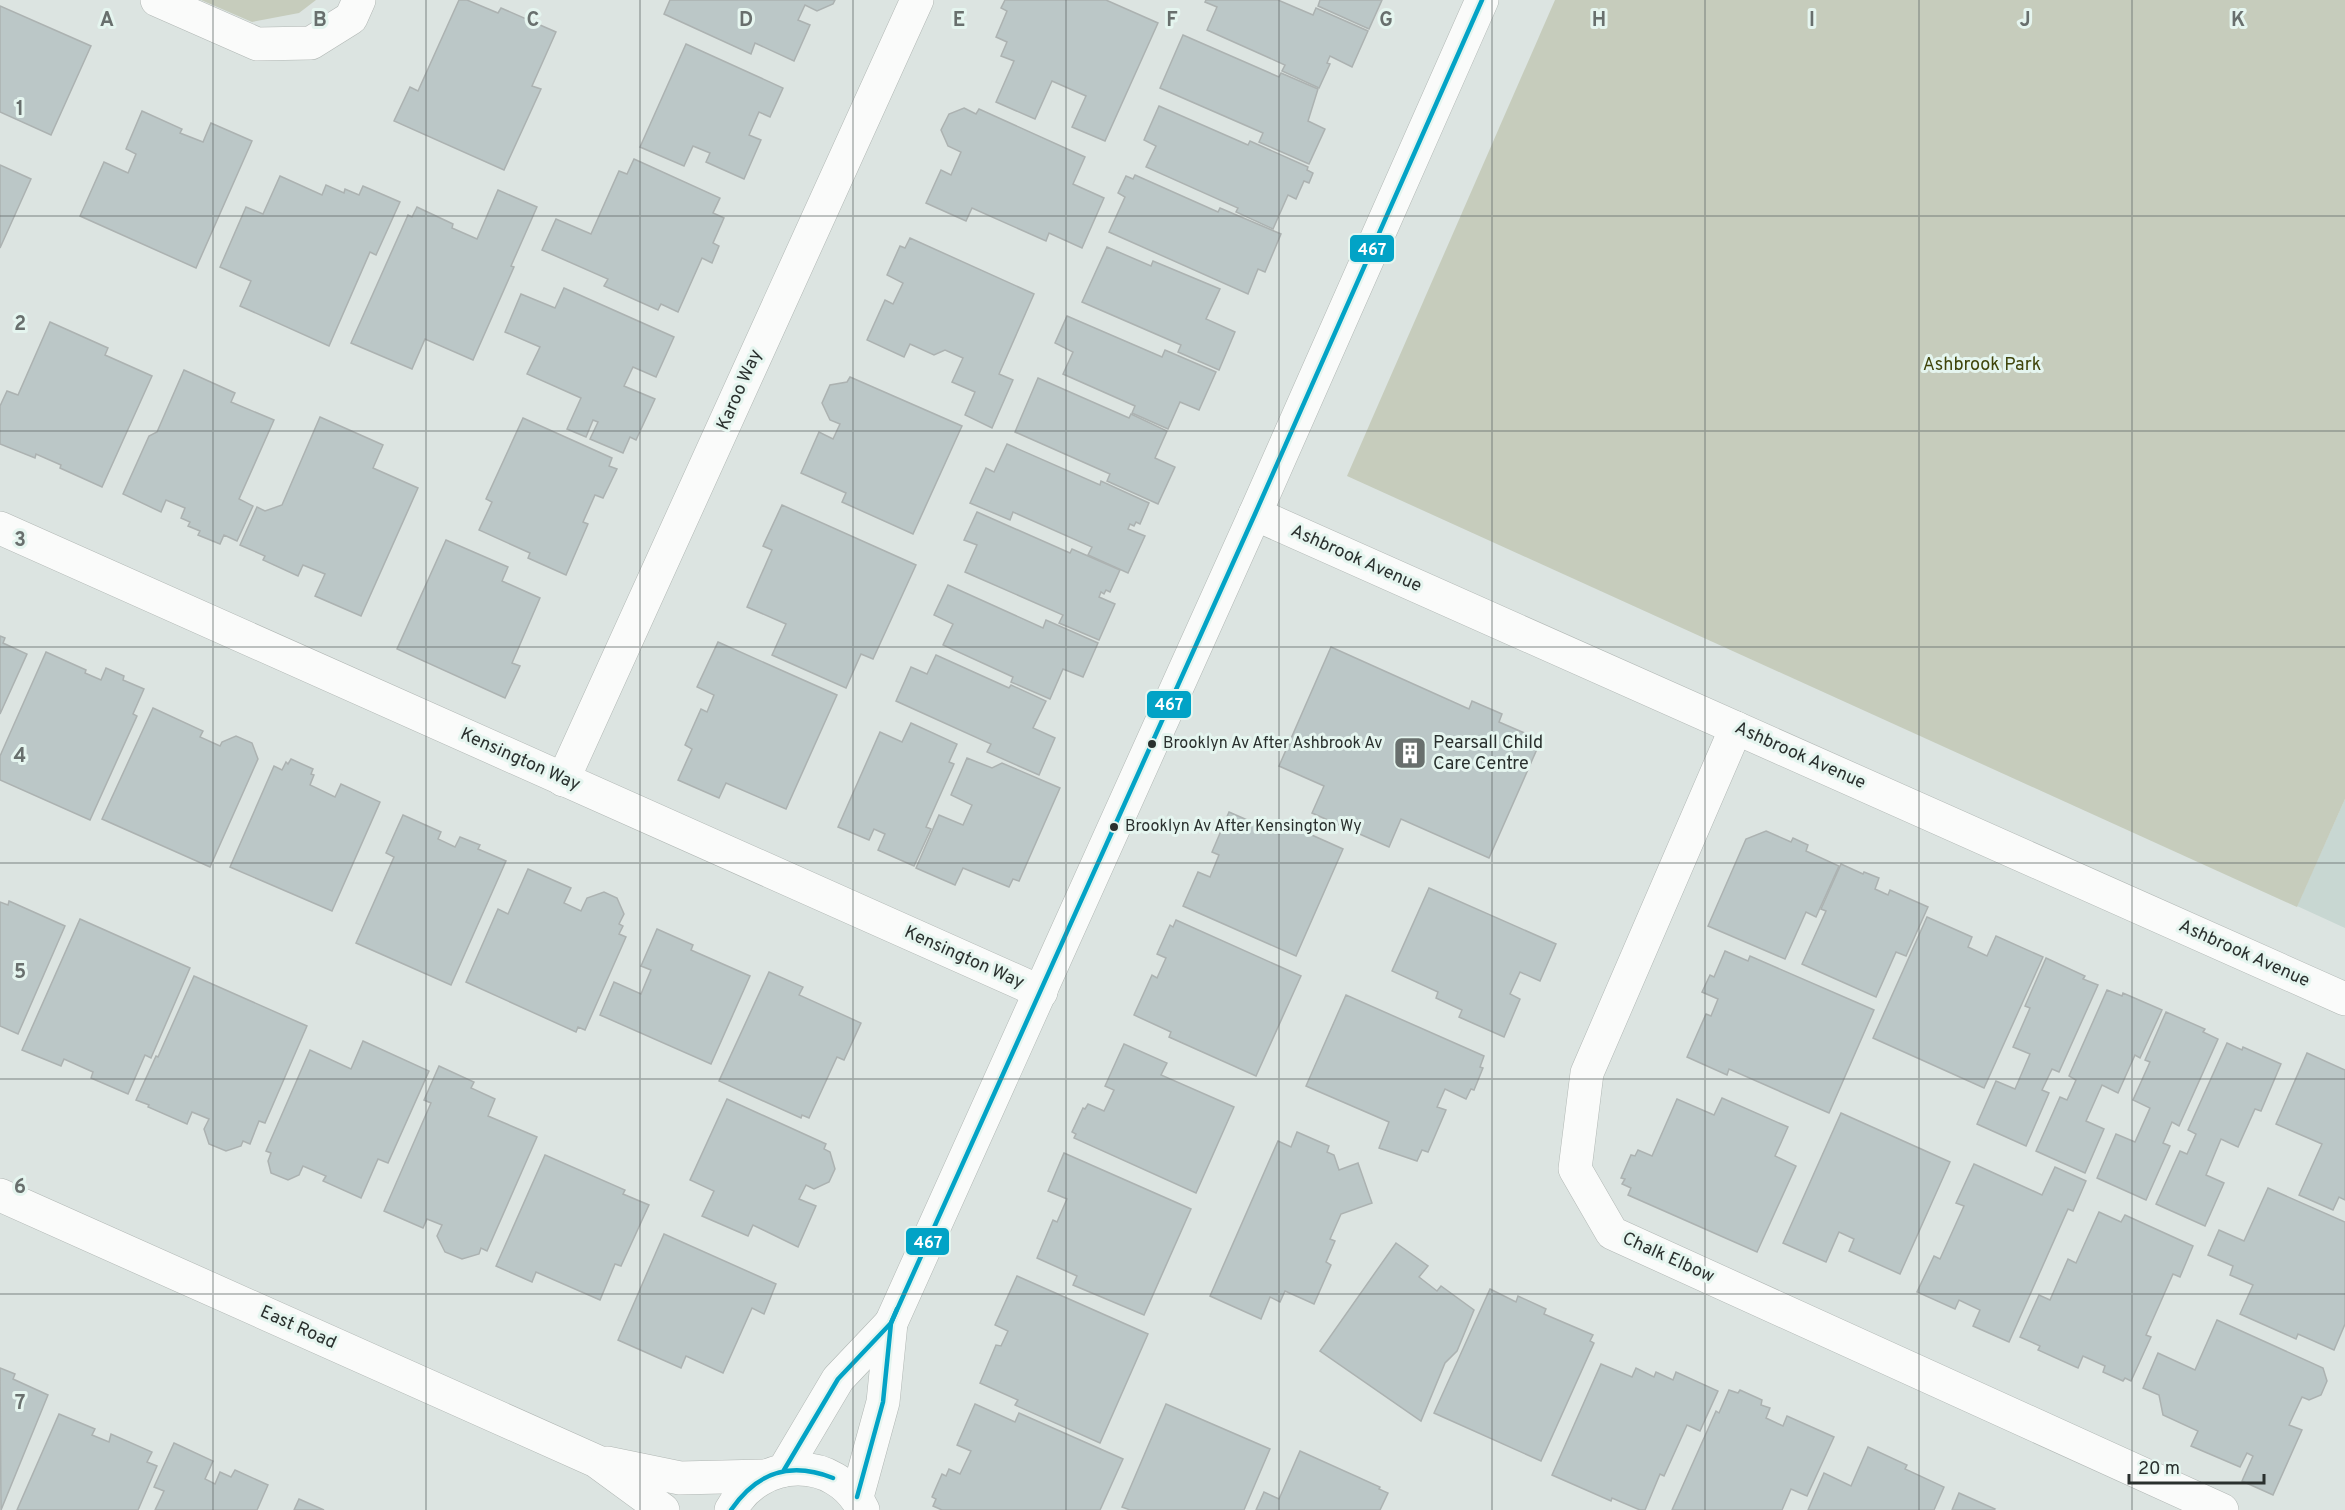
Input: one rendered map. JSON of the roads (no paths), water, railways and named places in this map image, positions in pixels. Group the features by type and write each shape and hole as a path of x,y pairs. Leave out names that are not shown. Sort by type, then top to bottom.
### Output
{"street":[{"path":"157,0 257,44 311,42 351,18 359,0"},
{"name":"Karoo Way","path":"563,780 917,0"},
{"path":"860,1504 883,1402 891,1323 1255,514 1482,0"},
{"name":"Ashbrook Avenue","path":"1255,514 2345,999"},
{"name":"Kensington Way","path":"0,528 1041,992"},
{"name":"Chalk Elbow","path":"1736,728 1587,1073 1575,1169 1612,1233 2222,1510"},
{"name":"East Road","path":"0,1195 596,1461 663,1510"},
{"path":"731,1510 746,1490 774,1473 838,1379 891,1323"},
{"name":"East Road","path":"596,1461 680,1478 809,1470 820,1472 842,1484 860,1504"}],"place":[{"name":"Brooklyn Av After Ashbrook Av","path":"1152,744"},
{"name":"Pearsall Child Care Centre","path":"1410,753"},
{"name":"Brooklyn Av After Kensington Wy","path":"1114,827"}],"park label":[{"name":"Ashbrook Park","path":"1982,365"}]}
